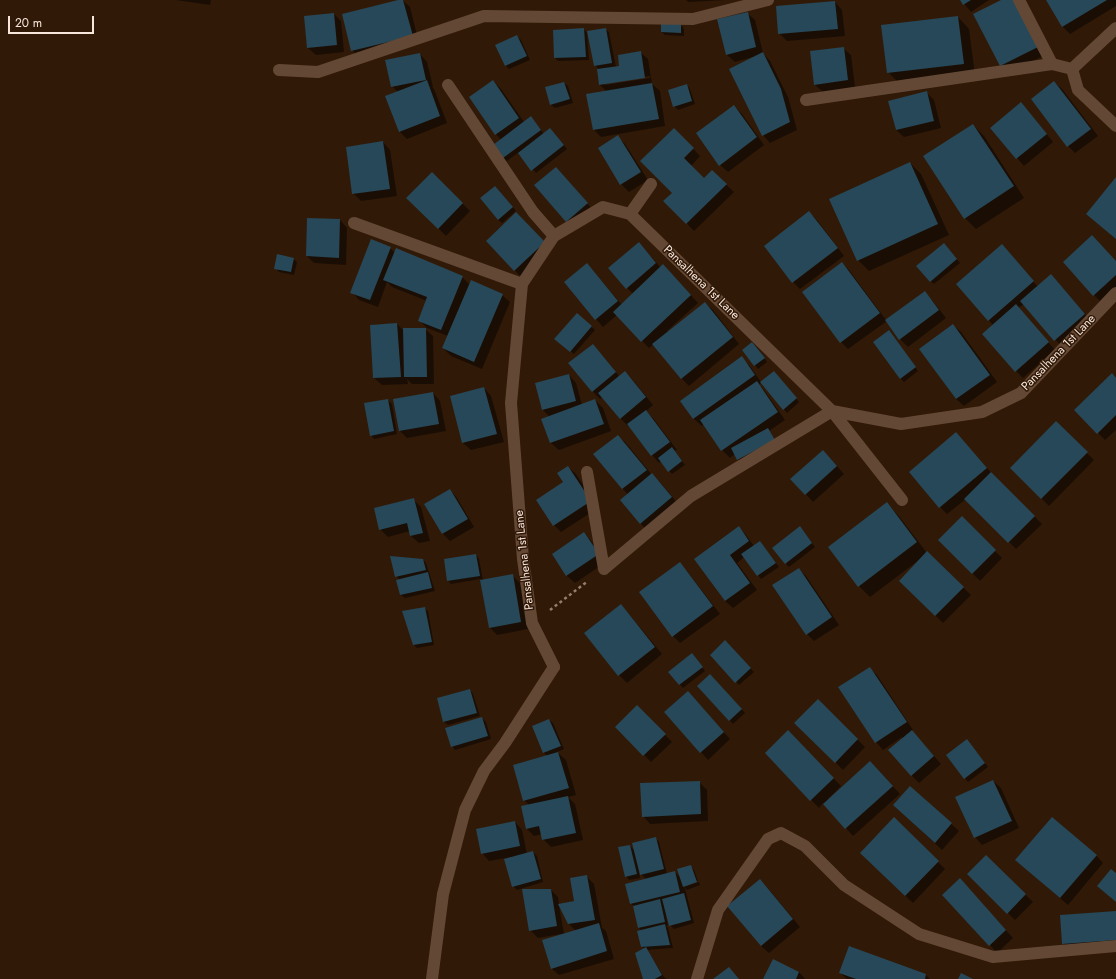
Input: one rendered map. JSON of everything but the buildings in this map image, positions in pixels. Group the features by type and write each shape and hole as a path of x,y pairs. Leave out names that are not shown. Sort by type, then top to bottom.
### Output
{"street":[{"path":"278,70 318,72 484,16 693,19 768,0"},
{"path":"1019,0 1052,64"},
{"path":"1072,69 1116,28"},
{"path":"806,100 1052,64 1072,69"},
{"path":"1072,69 1078,90 1116,126"},
{"path":"448,85 533,212 554,236"},
{"path":"630,214 651,184"},
{"name":"Pansalhena 1st Lane","path":"532,623 523,559 511,403 522,284 554,236 603,207 630,214 832,411 902,500"},
{"path":"354,223 522,284"},
{"name":"Pansalhena 1st Lane","path":"832,411 901,424 982,412 1021,393 1116,293"},
{"path":"604,569 691,496 832,411"},
{"path":"587,472 604,569"},
{"path":"432,979 443,894 465,810 484,771 505,743 554,668 532,623"},
{"path":"696,979 718,910 768,839 781,833 805,846 844,886 919,934 994,957 1116,946"}],"path":[{"name":"Pansalhena 1st Lane","path":"532,623 604,569"}]}
